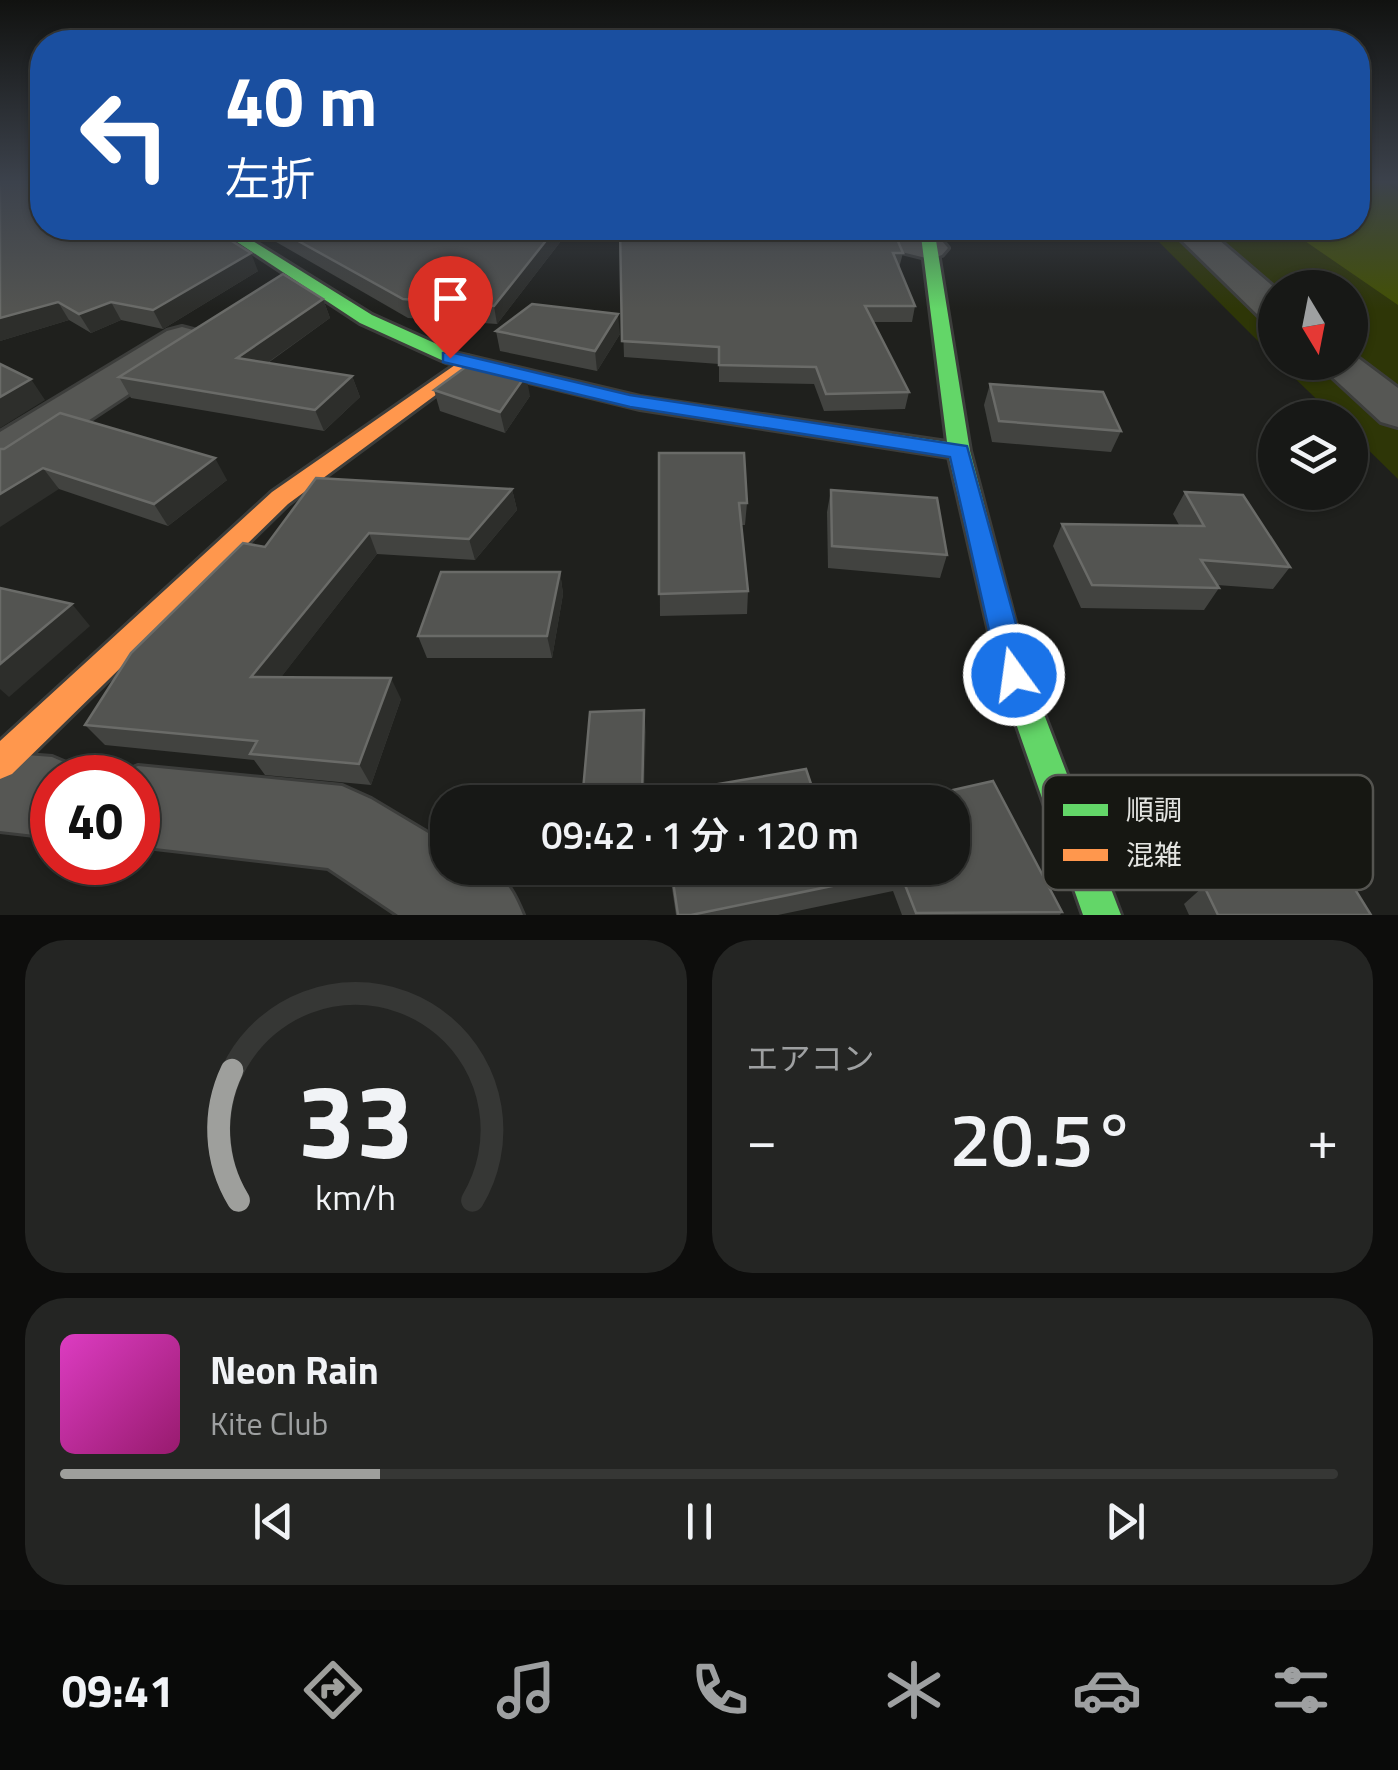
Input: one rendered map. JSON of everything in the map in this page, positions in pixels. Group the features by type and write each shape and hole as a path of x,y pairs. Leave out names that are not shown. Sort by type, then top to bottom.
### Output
{"street":[{"path":"234,240 273,282 363,315 468,362 630,401 960,451"},
{"path":"928,240 960,451 1014,675 1051,775"},
{"path":"1197,240 1258,294"},
{"path":"0,455 210,322"},
{"path":"0,763 280,498 468,362"},
{"path":"1360,380 1398,412"},
{"path":"0,792 30,795"},
{"path":"160,808 342,828 478,915"},
{"path":"1093,890 1102,915"}],"shaded area":[{"path":"1370,224 1398,224 1398,479 1368,450 1368,400 1317,400 1297,380 1368,380 1368,270 1258,270 1258,341 1157,240 1370,240"},
{"path":"1370,224 1398,224 1398,305 1368,284 1368,270 1347,270 1303,240 1370,240"}],"building":[{"path":"0,224 30,224 30,240 230,240 251,253 153,310 111,302 79,314 58,302 0,318"},
{"path":"297,240 546,240 494,306 403,299"},
{"path":"620,240 897,240 903,253 893,253 915,306 865,306 909,392 826,394 816,367 719,365 719,347 622,341"},
{"path":"283,274 323,299 237,358 352,376 315,410 119,377"},
{"path":"532,304 618,314 595,351 496,331"},
{"path":"471,363 526,375 500,412 434,390"},
{"path":"0,364 31,379 0,397"},
{"path":"990,384 1103,392 1121,431 999,421"},
{"path":"60,413 215,458 154,504 43,468 0,494 0,449"},
{"path":"659,453 744,453 747,503 739,503 748,591 659,594"},
{"path":"316,478 512,489 469,539 369,533 251,677 391,678 359,764 250,754 257,741 85,725 131,653 243,543 265,547"},
{"path":"831,490 937,498 947,555 832,546"},
{"path":"1185,492 1243,495 1290,567 1201,560 1219,588 1092,585 1062,524 1204,526"},
{"path":"441,572 560,572 547,636 418,636"},
{"path":"0,588 72,604 0,664"},
{"path":"644,710 642,785 584,785 590,712"},
{"path":"806,769 811,785 712,785"},
{"path":"993,781 1043,876 1043,890 1050,890 1062,912 916,913 905,885 970,885 970,786"},
{"path":"674,885 837,885 691,915 678,915"},
{"path":"1206,890 1355,890 1371,915 1218,915"}],"traffic: fast":[{"path":"242,240 366,319 453,358 640,403 959,451"},
{"path":"929,240 959,451 1014,675 1051,775"},
{"path":"1093,890 1102,915"}],"traffic: slow":[{"path":"0,763 280,498 468,362"}],"route":[{"path":"450,358 630,401 960,451 1014,675"}]}
